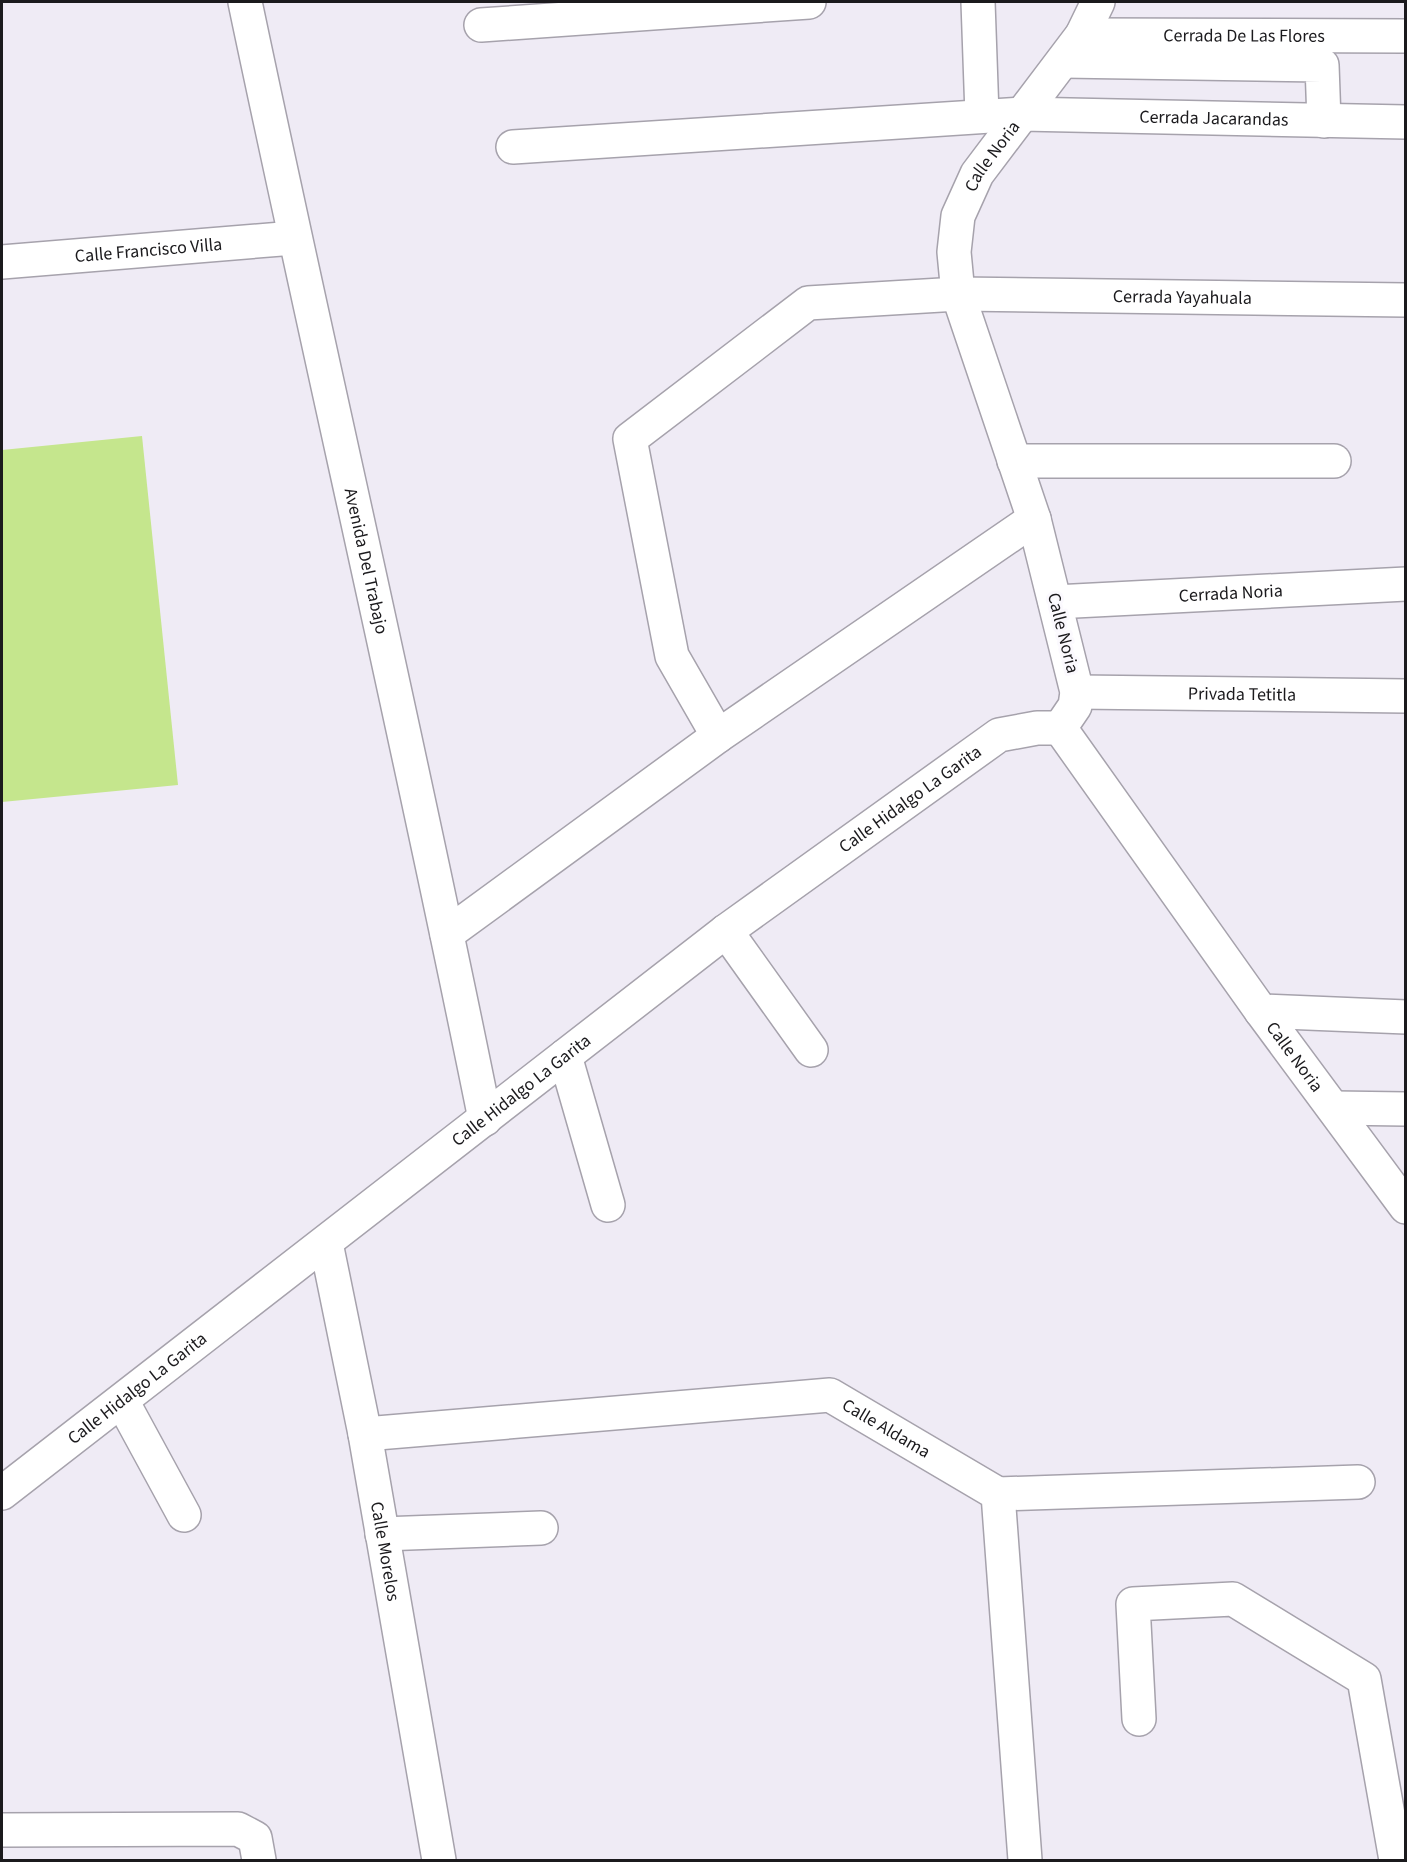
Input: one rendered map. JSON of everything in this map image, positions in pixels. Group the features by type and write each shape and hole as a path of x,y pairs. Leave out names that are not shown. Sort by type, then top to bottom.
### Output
{"street":[{"name":"Avenida Del Trabajo","path":"245,2 294,238 447,933 485,1119"},
{"path":"481,25 809,2"},
{"path":"978,2 982,116"},
{"name":"Calle Noria","path":"1098,2 1082,35 976,174 958,216 954,252 958,294 1034,519 1077,692 1074,706 1060,728 1261,1011 1406,1207"},
{"name":"Cerrada De Las Flores","path":"1082,35 1406,36"},
{"path":"1063,61 1322,65 1324,121"},
{"name":"Cerrada Jacarandas","path":"513,147 1023,114 1406,122"},
{"name":"Calle Francisco Villa","path":"2,262 294,238"},
{"name":"Cerrada Yayahuala","path":"718,736 672,656 630,439 808,303 958,294 1406,300"},
{"path":"1014,461 1334,461"},
{"path":"447,933 718,736 1034,519"},
{"name":"Cerrada Noria","path":"1055,602 1406,584"},
{"name":"Privada Tetitla","path":"1077,692 1406,696"},
{"name":"Calle Hidalgo La Garita","path":"2,1493 726,931 999,735 1037,728 1060,728"},
{"path":"726,931 811,1050"},
{"path":"1261,1011 1406,1017"},
{"path":"565,1056 608,1205"},
{"path":"1334,1108 1406,1110"},
{"name":"Calle Morelos","path":"326,1243 365,1434 439,1860"},
{"name":"Calle Aldama","path":"365,1434 830,1395 998,1494"},
{"path":"122,1401 184,1515"},
{"path":"1025,1860 998,1494 1358,1482"},
{"path":"382,1534 541,1528"},
{"path":"1139,1719 1133,1604 1233,1599 1364,1679 1396,1860"},
{"path":"2,1830 238,1829 255,1838 259,1860"}],"green space":[{"path":"142,436 178,785 2,802 2,450"}]}
